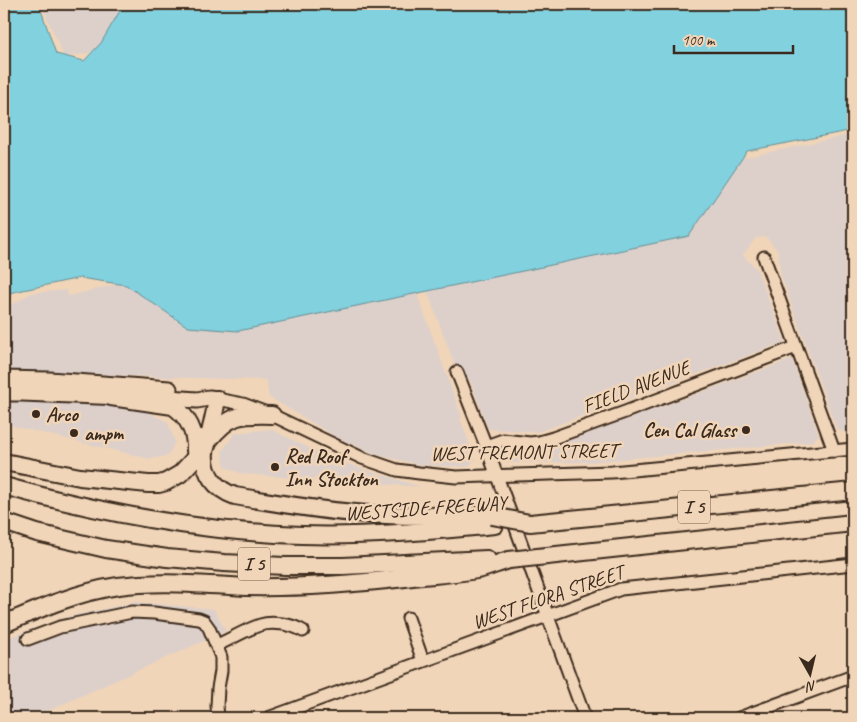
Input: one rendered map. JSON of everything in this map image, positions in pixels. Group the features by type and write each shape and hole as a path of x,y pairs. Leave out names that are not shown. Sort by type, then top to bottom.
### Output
{"highway":[{"path":"111,397 173,406 181,411 194,435 194,459"},
{"path":"213,398 209,440 205,450 205,464 208,474 227,493 305,508 357,514 404,516 485,515 493,521"},
{"path":"4,462 80,477 154,484 166,482 174,479 194,459 213,398"},
{"path":"209,440 219,428 232,419 247,414 272,415"},
{"name":"WESTSIDE FREEWAY","path":"4,486 105,511 179,524 248,532 302,535 366,535 432,531 493,521 533,523 853,491"},
{"name":"I 5","path":"4,522 37,533 106,549 166,558 285,566 342,566 476,559 509,560 853,523"},
{"path":"4,624 69,598 118,586 170,583 254,587 334,585 478,570 509,560"}],"main road":[{"name":"WEST FREMONT STREET","path":"4,379 49,380 197,391 213,398"},
{"path":"78,395 93,387 96,383"},
{"name":"WEST FREMONT STREET","path":"4,393 157,397 197,400 213,398"}],"street":[{"path":"764,257 834,450"},
{"name":"FIELD AVENUE","path":"486,446 503,440 539,442 552,438 796,347"},
{"path":"457,372 486,446 585,718"},
{"name":"WEST FREMONT STREET","path":"213,398 243,404 272,415 362,458 397,470 456,477 612,472 853,449"},
{"name":"WEST FLORA STREET","path":"268,718 622,588 853,564"},
{"path":"28,638 60,627 140,612 204,621 220,653 218,718"},
{"path":"408,618 424,661"},
{"path":"217,645 264,624 295,626 303,631"},
{"path":"739,718 853,676"}],"shaded area":[{"path":"41,4 129,4 97,52 64,57"},
{"path":"853,134 853,438 836,428 781,276 778,251 766,237 756,238 743,255 757,269 785,342 538,432 488,429 470,380 461,382 423,280 413,283 462,417 460,418 475,459 468,467 420,465 377,455 336,437 269,397 266,380 131,376 4,369 4,306 11,305 31,293 66,290 69,296 241,253 728,161"},
{"path":"792,359 819,435 812,442 589,462 508,463 500,456 506,448 551,447"},
{"path":"4,400 133,405 168,422 175,442 168,456 150,459 4,424"},
{"path":"271,429 329,458 421,487 242,474 225,467 222,451 235,433"},
{"path":"135,602 214,609 226,631 32,718 4,718 4,639 72,616"}],"water":[{"path":"4,4 39,4 56,54 84,61 101,43 124,4 853,4 853,130 747,151 689,236 238,331 188,327 126,285 80,278 4,294"}],"place":[{"name":"Arco","path":"36,414"},
{"name":"Cen Cal Glass","path":"746,430"},
{"name":"ampm","path":"74,433"},
{"name":"Red Roof Inn Stockton","path":"275,467"}]}
